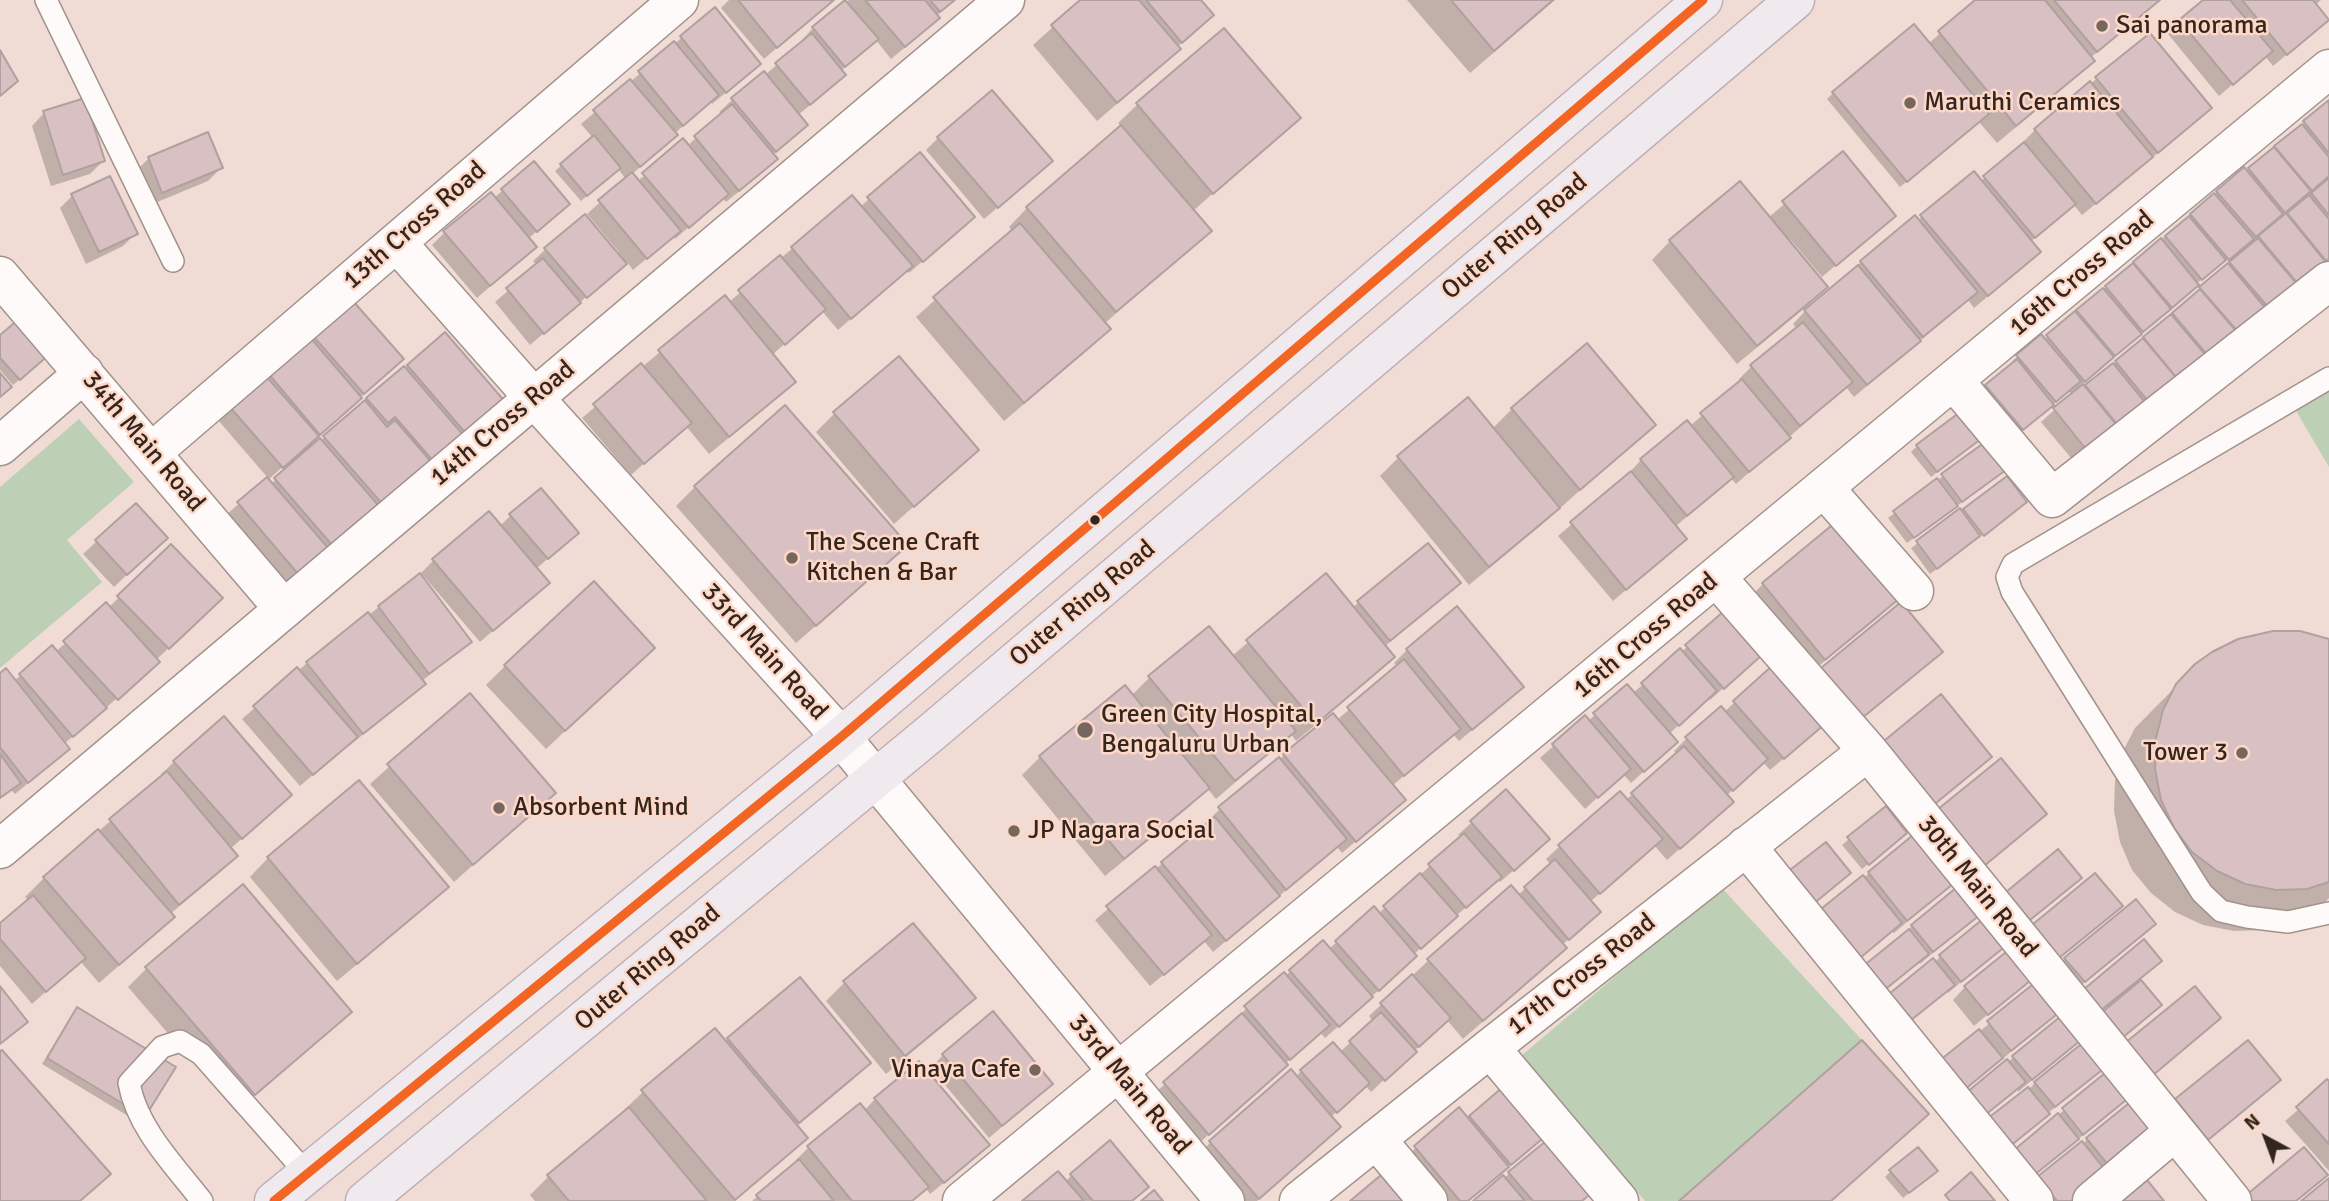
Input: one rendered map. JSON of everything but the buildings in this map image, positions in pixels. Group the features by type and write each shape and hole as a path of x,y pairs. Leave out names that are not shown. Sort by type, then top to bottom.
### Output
{"highway":[{"path":"274,1201 841,737 1703,0"},
{"name":"Outer Ring Road","path":"365,1201 876,779 1795,0"}],"street":[{"name":"13th Cross Road","path":"152,452 679,0"},
{"name":"14th Cross Road","path":"0,849 1005,0"},
{"name":"16th Cross Road","path":"962,1201 2329,69"},
{"name":"33rd Main Road","path":"397,243 841,737 1225,1201"},
{"name":"34th Main Road","path":"0,276 284,609"},
{"path":"1954,381 2052,498 2329,281"},
{"path":"0,446 85,373"},
{"path":"1825,489 1914,591"},
{"name":"30th Main Road","path":"1717,578 1868,751 2232,1201"},
{"name":"17th Cross Road","path":"1299,1201 1868,751"},
{"path":"1746,846 2034,1201"},
{"path":"1490,1048 1619,1201"},
{"path":"2092,1201 2175,1131"},
{"path":"1376,1139 1428,1201"}],"lane":[{"path":"46,0 173,261"},
{"path":"2329,378 2012,564 2007,577 2012,592 2202,893 2221,911 2247,917 2288,922 2329,913"},
{"path":"202,1201 147,1130 132,1102 129,1083 162,1047 180,1041 201,1054 307,1174"}],"green space":[{"path":"2329,389 2329,467 2295,409"},
{"path":"79,419 134,482 67,540 102,582 0,668 0,487"},
{"path":"1721,887 1862,1040 1679,1201 1645,1201 1521,1056"}],"transit line":[{"path":"274,1201 841,737 1703,0"}],"place":[{"name":"Sai panorama","path":"2102,26"},
{"name":"Maruthi Ceramics","path":"1910,103"},
{"name":"The Scene Craft Kitchen & Bar","path":"792,558"},
{"name":"Green City Hospital, Bengaluru Urban","path":"1085,730"},
{"name":"Tower 3","path":"2242,753"},
{"name":"Absorbent Mind","path":"499,808"},
{"name":"JP Nagara Social","path":"1014,831"},
{"name":"Vinaya Cafe","path":"1035,1070"}]}
